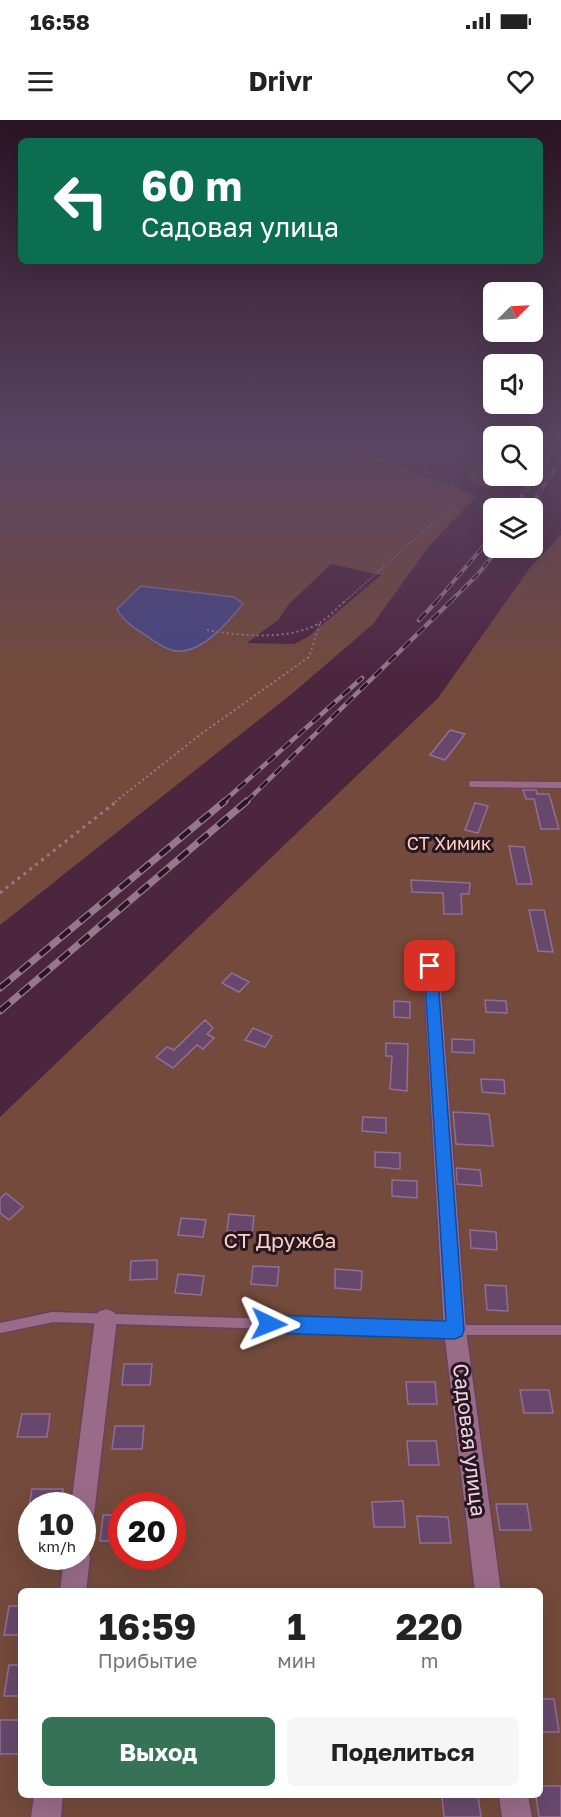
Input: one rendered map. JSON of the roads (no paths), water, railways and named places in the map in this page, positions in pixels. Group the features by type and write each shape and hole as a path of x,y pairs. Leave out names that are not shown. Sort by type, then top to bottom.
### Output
{"street":[{"name":"Садовая улица","path":"430,966 455,1330 487,1588"},
{"path":"85,1492 106,1319"},
{"path":"73,1588 76,1570"},
{"path":"46,1817 49,1798"},
{"path":"514,1798 517,1817"}],"lane":[{"path":"472,784 561,785"},
{"path":"0,1328 53,1317 455,1330 561,1330"}],"railway":[{"path":"436,602 483,547"},
{"path":"451,601 491,558"},
{"path":"419,620 437,601"},
{"path":"246,802 451,601"},
{"path":"223,802 362,678"},
{"path":"0,988 225,801"},
{"path":"0,1011 247,801"}],"park label":[{"name":"СТ Химик","path":"449,844"},
{"name":"СТ Дружба","path":"280,1241"}]}
